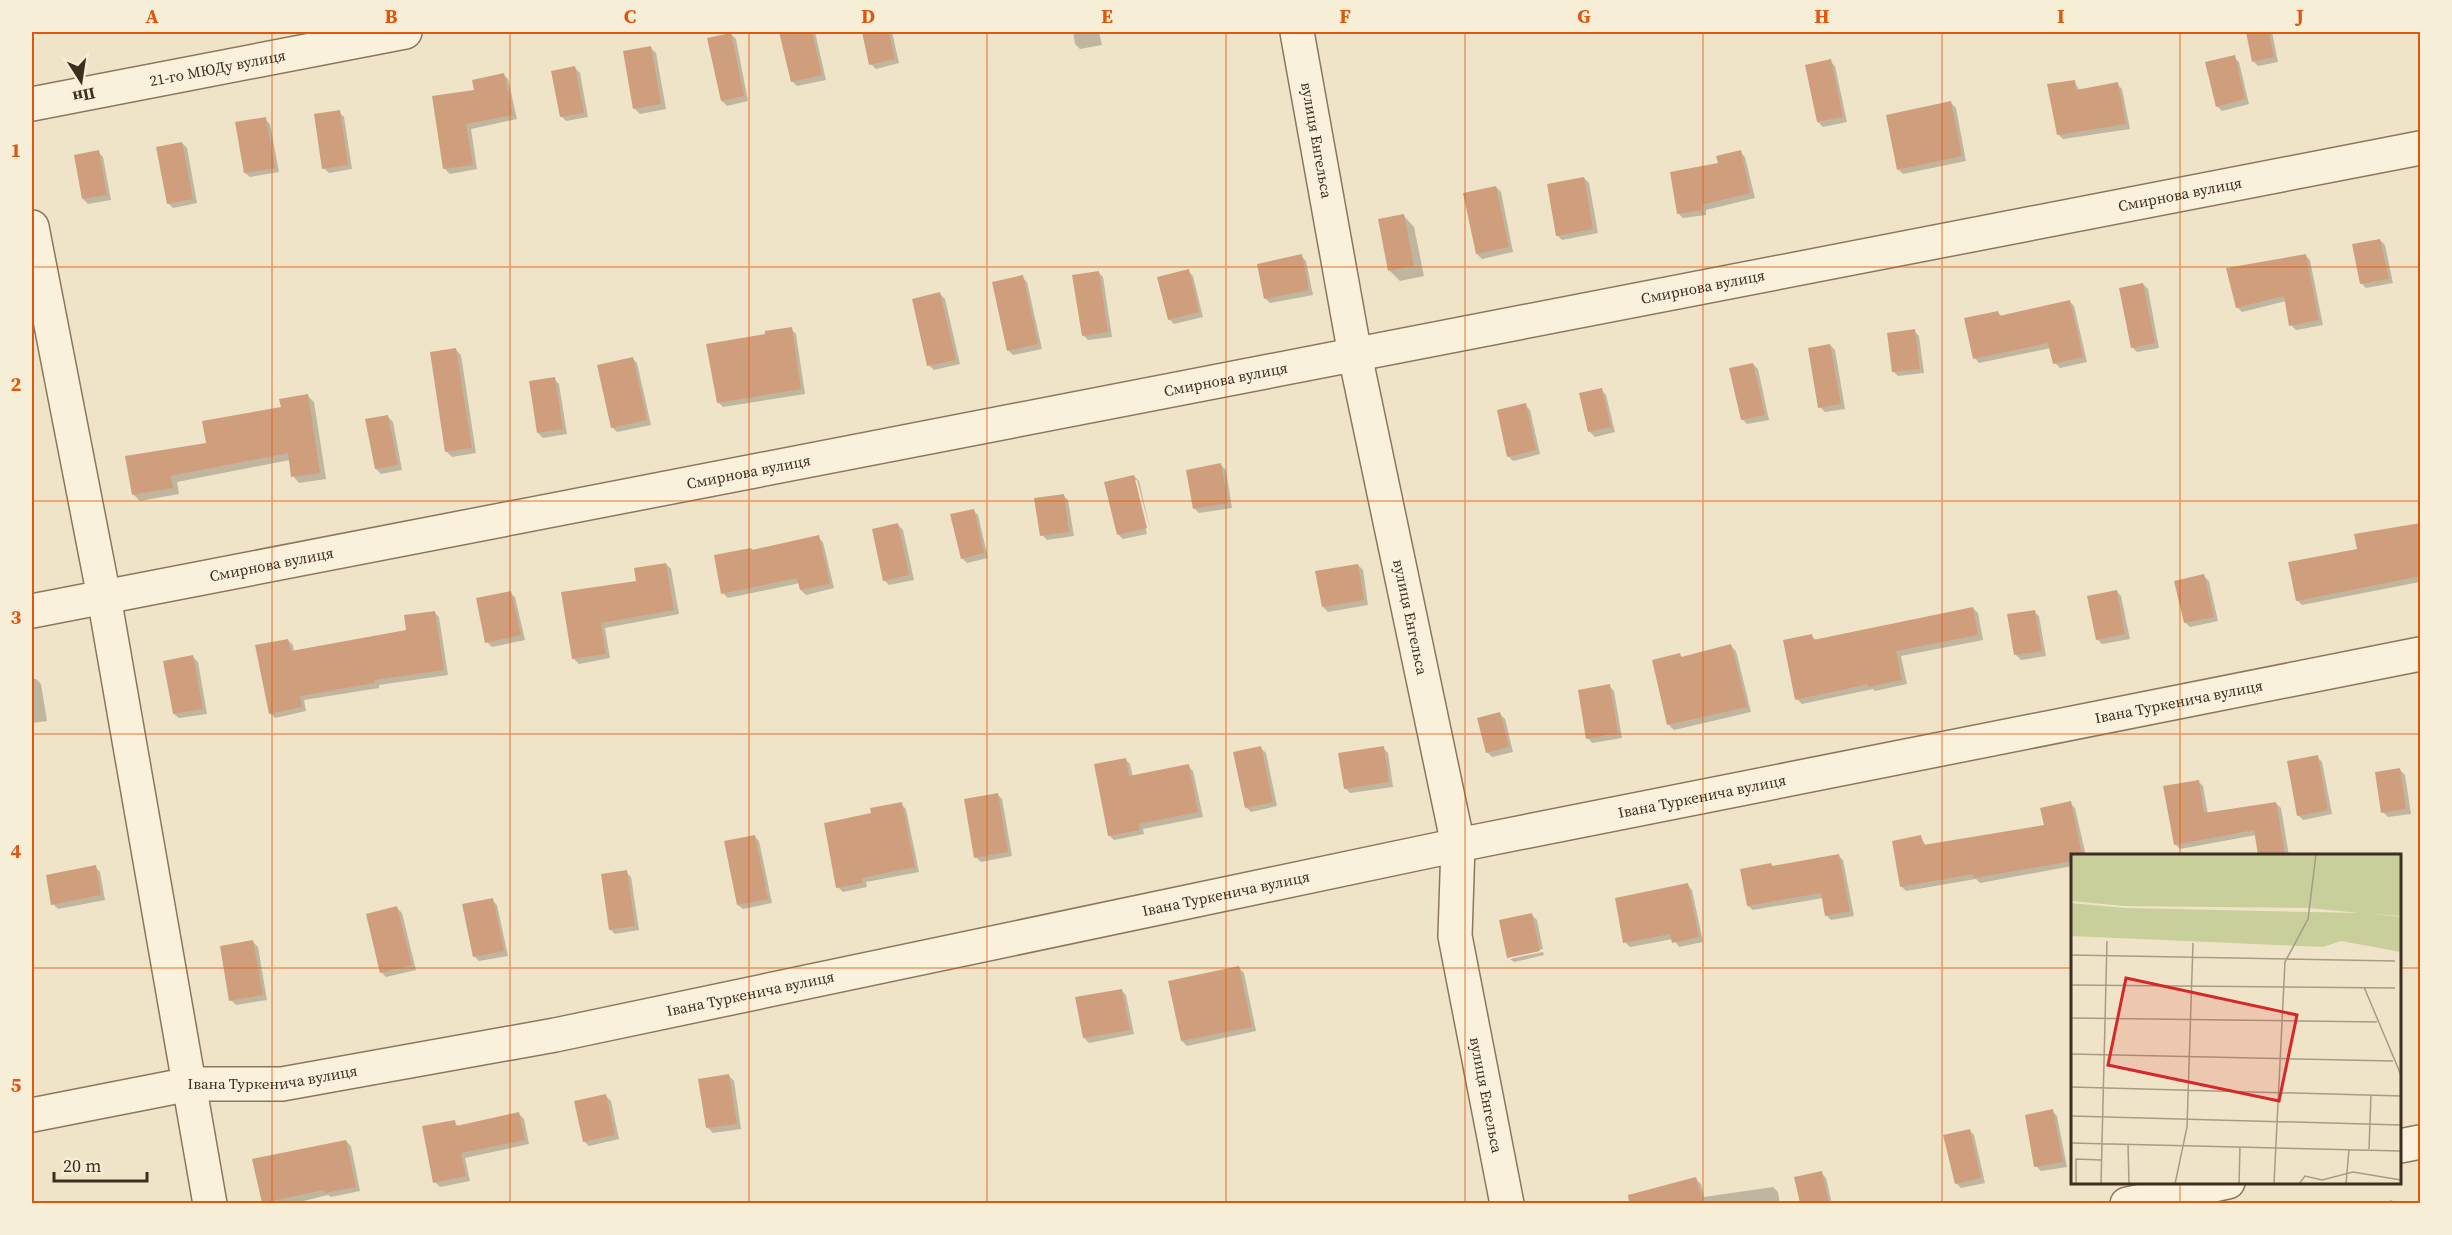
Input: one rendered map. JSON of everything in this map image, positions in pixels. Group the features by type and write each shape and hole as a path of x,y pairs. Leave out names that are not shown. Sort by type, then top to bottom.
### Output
{"street":[{"name":"21-го МЮДу вулиця","path":"32,104 405,32"},
{"name":"вулиця Енгельса","path":"1297,32 1356,355 1458,845 1455,936 1508,1203"},
{"name":"Смирнова вулиця","path":"32,611 2421,148"},
{"path":"32,227 104,597 210,1203"},
{"name":"Івана Туркенича вулиця","path":"32,1115 190,1084 282,1084 555,1035 1458,845 2421,654"},
{"path":"2401,1146 2421,1142"},
{"path":"2127,1203 2218,1184"}],"building":[{"path":"779,32 812,32 822,75 791,82"},
{"path":"862,32 889,32 895,59 869,65"},
{"path":"2246,32 2269,32 2274,57 2252,62"},
{"path":"731,33 744,96 721,101 707,38"},
{"path":"651,46 661,104 633,109 623,51"},
{"path":"2235,55 2245,99 2216,107 2205,62"},
{"path":"1831,59 1843,117 1817,122 1805,65"},
{"path":"575,66 584,113 560,117 551,71"},
{"path":"504,73 513,115 466,124 473,165 443,169 432,96 474,90 472,80"},
{"path":"2075,80 2076,90 2118,82 2126,124 2057,135 2047,84"},
{"path":"1951,101 1962,156 1897,170 1886,115"},
{"path":"340,110 348,165 322,169 314,114"},
{"path":"266,117 275,168 244,173 235,122"},
{"path":"182,142 193,199 167,204 156,147"},
{"path":"99,150 107,195 82,199 74,155"},
{"path":"1741,150 1750,193 1701,205 1702,210 1677,214 1670,172 1718,163 1716,156"},
{"path":"1584,177 1593,229 1556,236 1547,184"},
{"path":"1496,186 1509,247 1476,254 1463,193"},
{"path":"1404,214 1414,266 1388,271 1378,219"},
{"path":"2380,239 2389,279 2360,284 2352,244"},
{"path":"1302,254 1309,290 1264,299 1257,264"},
{"path":"2306,254 2319,320 2289,326 2284,296 2236,308 2226,268"},
{"path":"1189,269 1199,312 1168,320 1157,277"},
{"path":"1099,271 1108,332 1082,336 1072,275"},
{"path":"1023,275 1038,344 1007,351 992,282"},
{"path":"2143,283 2155,343 2131,348 2119,288"},
{"path":"940,292 956,360 927,366 912,299"},
{"path":"2070,300 2083,357 2053,364 2048,343 1973,359 1964,318 1998,311 1999,316"},
{"path":"792,327 801,389 717,403 706,344"},
{"path":"1915,329 1920,369 1892,372 1887,333"},
{"path":"1830,344 1841,404 1818,408 1808,348"},
{"path":"456,348 472,448 445,452 430,352"},
{"path":"633,357 647,420 611,428 597,365"},
{"path":"1753,363 1765,415 1741,420 1729,368"},
{"path":"555,377 563,429 537,433 529,381"},
{"path":"1602,388 1611,427 1588,432 1579,393"},
{"path":"308,394 320,473 291,477 288,453 171,476 173,488 132,495 125,456 206,443 202,421 281,407 279,399"},
{"path":"1526,403 1536,450 1507,457 1497,410"},
{"path":"388,415 398,465 375,469 365,419"},
{"path":"1221,463 1228,503 1193,509 1186,470"},
{"path":"1134,475 1147,528 1117,535 1104,482"},
{"path":"1064,494 1069,532 1040,536 1034,498"},
{"path":"974,509 984,553 961,559 950,514"},
{"path":"898,523 909,575 883,581 872,529"},
{"path":"2421,523 2421,576 2296,601 2288,562 2357,549 2354,534"},
{"path":"819,535 830,584 800,590 797,578 721,594 714,555 751,548 752,550"},
{"path":"666,563 674,610 601,623 606,654 572,659 561,592 636,581 634,568"},
{"path":"1358,564 1364,600 1322,607 1315,571"},
{"path":"2204,574 2214,617 2184,623 2174,581"},
{"path":"2117,590 2125,634 2096,640 2087,596"},
{"path":"511,591 521,635 485,643 476,598"},
{"path":"1973,607 1978,635 1896,651 1902,680 1868,687 1868,684 1795,700 1783,640 1812,634 1813,640"},
{"path":"2035,610 2042,651 2014,655 2007,614"},
{"path":"435,611 444,670 375,680 375,683 300,696 302,707 269,714 255,645 288,639 291,651 406,630 404,615"},
{"path":"1731,644 1747,707 1667,725 1652,660 1680,653 1681,657"},
{"path":"193,655 203,709 173,714 163,661"},
{"path":"1610,684 1618,733 1586,739 1578,690"},
{"path":"1500,712 1509,747 1486,753 1477,718"},
{"path":"1261,746 1273,802 1245,808 1233,752"},
{"path":"1384,746 1389,782 1344,789 1338,753"},
{"path":"2318,755 2328,810 2297,816 2287,761"},
{"path":"1126,758 1129,776 1189,764 1198,812 1139,824 1140,830 1108,836 1094,764"},
{"path":"2400,768 2406,809 2381,813 2375,772"},
{"path":"2199,780 2204,813 2276,802 2285,854 2258,854 2254,830 2174,845 2163,786"},
{"path":"998,793 1008,852 974,858 964,799"},
{"path":"2071,801 2082,854 2071,854 2071,861 1974,878 1973,874 1900,887 1892,841 1921,835 1923,845 2044,825 2040,808"},
{"path":"902,802 915,867 862,878 863,883 836,888 824,823 871,813 870,808"},
{"path":"755,835 768,899 737,905 724,841"},
{"path":"1839,854 1850,911 1825,916 1821,893 1747,906 1740,869 1771,863 1772,866"},
{"path":"96,865 101,895 51,905 46,875"},
{"path":"627,870 635,926 609,930 601,874"},
{"path":"1688,883 1699,937 1672,943 1670,934 1623,943 1615,898"},
{"path":"493,898 504,951 473,957 462,904"},
{"path":"397,906 412,965 380,973 366,914"},
{"path":"1532,913 1540,951 1507,958 1499,920"},
{"path":"253,940 263,995 229,1001 220,946"},
{"path":"1239,966 1252,1027 1181,1041 1168,981"},
{"path":"1122,989 1130,1030 1083,1038 1075,997"},
{"path":"729,1074 737,1124 706,1128 698,1079"},
{"path":"606,1094 615,1135 583,1142 574,1101"},
{"path":"2053,1109 2063,1162 2034,1167 2025,1115"},
{"path":"519,1112 525,1140 461,1153 466,1176 433,1183 422,1126 455,1120 456,1126"},
{"path":"1970,1129 1981,1178 1955,1184 1943,1135"},
{"path":"346,1140 356,1187 325,1193 324,1190 262,1203 252,1159"},
{"path":"1822,1171 1829,1203 1800,1203 1794,1177"},
{"path":"1696,1177 1703,1203 1629,1203 1628,1195"}]}
